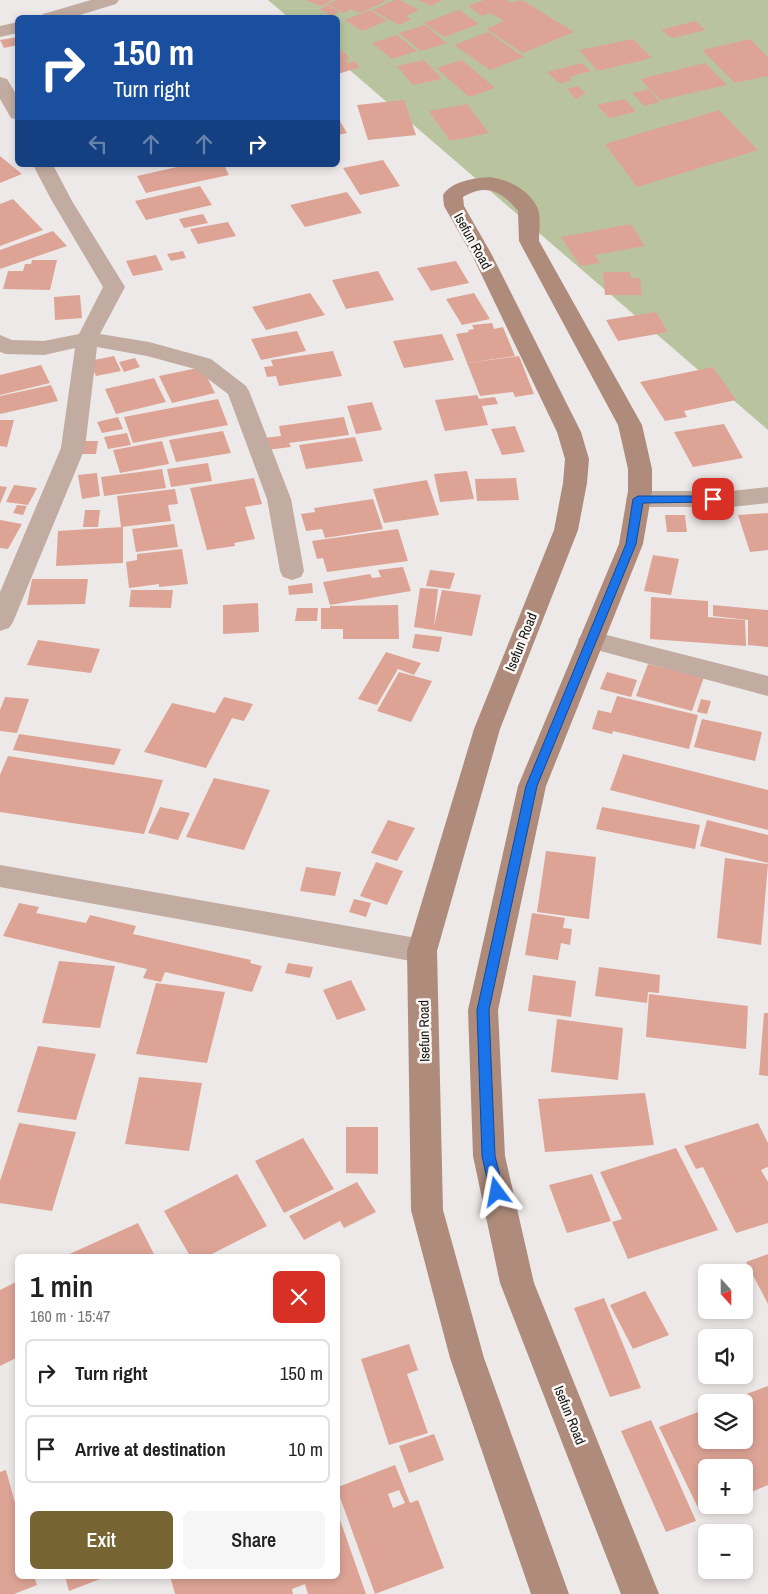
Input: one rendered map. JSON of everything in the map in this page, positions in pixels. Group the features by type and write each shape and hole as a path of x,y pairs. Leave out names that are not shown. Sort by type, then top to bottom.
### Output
{"street":[{"path":"59,15 110,0"},
{"path":"0,32 15,28"},
{"path":"0,83 15,109"},
{"path":"0,622 73,448 87,339 114,287 62,201 45,167"},
{"name":"Isefun Road","path":"550,1594 467,1358 427,1210 422,951 487,729 566,530 575,483 577,459 564,423 482,255 454,206 453,195 463,187 475,184 497,184 511,191 528,210 529,241 630,425 640,469 638,499 631,544 532,786 483,1010 489,1156 518,1283 640,1594"},
{"path":"2,346 44,348 87,339 149,349 204,364 238,391 279,499 292,572"},
{"path":"638,499 731,499 768,496"},
{"path":"592,640 768,686"},
{"path":"0,876 422,951"}],"green space":[{"path":"268,0 768,0 768,430 340,62 340,15 286,15"}],"building":[{"path":"305,0 332,0 322,6"},
{"path":"336,0 386,1 359,13 351,9 344,13 328,4"},
{"path":"395,0 400,0 419,10 406,16 411,19 399,25 372,10"},
{"path":"418,0 442,0 431,6"},
{"path":"484,0 507,0 511,3 522,0 574,32 523,53 486,29 504,21 490,13 482,16 468,6"},
{"path":"328,5 340,12 329,15 320,9"},
{"path":"370,10 387,21 362,31 345,20"},
{"path":"459,10 479,24 444,37 424,23"},
{"path":"695,21 706,30 672,38 661,30"},
{"path":"425,25 447,43 421,51 399,33"},
{"path":"488,32 524,57 490,70 454,45"},
{"path":"397,35 417,51 392,59 372,43"},
{"path":"15,38 15,46 4,48 0,40"},
{"path":"633,39 652,58 598,71 579,50"},
{"path":"750,39 768,57 768,76 735,83 702,50"},
{"path":"340,50 350,58 345,60 349,63 354,61 360,67 340,73"},
{"path":"424,60 442,79 413,85 397,66"},
{"path":"462,60 495,88 469,97 436,68"},
{"path":"582,63 591,71 569,77 572,80 560,84 547,72"},
{"path":"705,63 727,85 661,100 640,79"},
{"path":"578,86 586,94 578,96 580,98 576,99 567,89"},
{"path":"649,89 660,102 644,106 632,93"},
{"path":"625,99 636,112 609,118 597,105"},
{"path":"404,100 416,135 368,140 357,105"},
{"path":"467,104 489,133 450,141 429,111"},
{"path":"719,110 758,150 637,187 605,144"},
{"path":"340,121 347,133 340,135"},
{"path":"0,156 22,174 0,183"},
{"path":"383,160 400,186 360,195 343,168"},
{"path":"177,167 225,167 229,175 146,193 137,176"},
{"path":"200,186 212,205 146,220 135,201"},
{"path":"347,192 362,213 305,227 290,205"},
{"path":"13,199 43,230 0,246 0,204"},
{"path":"203,214 208,223 184,228 179,219"},
{"path":"228,222 236,236 198,244 190,229"},
{"path":"631,224 645,246 595,255 600,263 580,266 561,237"},
{"path":"53,231 67,246 0,269 0,250"},
{"path":"183,251 186,258 171,261 167,254"},
{"path":"156,255 163,270 133,276 126,261"},
{"path":"32,260 57,260 50,290 3,289 8,271 23,271 25,264 31,264"},
{"path":"456,261 469,283 431,291 417,268"},
{"path":"378,271 394,300 346,309 332,280"},
{"path":"603,272 630,272 631,278 640,278 642,295 605,295"},
{"path":"310,293 325,315 266,330 252,307"},
{"path":"474,293 490,319 462,325 446,299"},
{"path":"80,295 82,318 55,320 54,297"},
{"path":"656,312 668,332 618,341 606,320"},
{"path":"492,323 494,329 503,327 515,356 467,363 456,334 469,332 468,330 474,329 472,325"},
{"path":"297,331 306,351 261,360 251,339"},
{"path":"442,334 454,360 404,368 393,341"},
{"path":"333,351 342,376 279,386 276,376 267,377 264,367 273,366 271,360"},
{"path":"114,356 121,371 96,376 89,361"},
{"path":"519,356 534,394 515,397 513,392 480,396 467,363"},
{"path":"135,358 140,367 124,372 119,362"},
{"path":"41,365 50,383 0,395 0,375"},
{"path":"202,367 215,393 172,403 159,376"},
{"path":"713,367 736,400 684,411 687,417 665,421 640,382"},
{"path":"154,378 166,402 116,414 105,389"},
{"path":"51,385 58,401 0,414 0,396"},
{"path":"477,395 479,399 495,397 498,404 482,406 488,425 445,431 435,400"},
{"path":"218,399 228,425 133,443 124,417"},
{"path":"372,402 382,430 356,434 347,406"},
{"path":"118,417 123,429 102,433 97,422"},
{"path":"344,417 349,435 289,443 291,447 266,450 263,438 281,436 279,426"},
{"path":"0,420 14,420 7,447 0,446"},
{"path":"724,424 743,458 693,467 674,432"},
{"path":"515,426 525,452 502,455 491,429"},
{"path":"223,431 231,453 176,462 169,440"},
{"path":"127,433 131,445 108,449 104,437"},
{"path":"355,437 363,461 306,469 299,445"},
{"path":"84,441 98,441 96,454 82,454"},
{"path":"162,441 169,464 120,473 113,450"},
{"path":"208,463 212,481 171,487 167,469"},
{"path":"162,469 166,488 104,496 101,477"},
{"path":"467,471 474,499 440,502 434,474"},
{"path":"97,473 100,496 82,499 78,475"},
{"path":"254,478 262,504 245,507 255,539 234,543 235,546 207,550 190,488"},
{"path":"516,478 519,500 477,501 475,479"},
{"path":"427,480 439,515 384,523 373,489"},
{"path":"14,485 37,488 28,505 6,502"},
{"path":"0,486 7,487 0,504"},
{"path":"175,489 178,504 168,505 171,521 121,527 117,496"},
{"path":"373,499 383,529 325,538 322,529 306,531 301,514 315,512 314,508"},
{"path":"17,505 27,506 23,515 13,513"},
{"path":"85,510 100,510 98,527 83,527"},
{"path":"768,513 768,550 750,552 738,515"},
{"path":"665,515 685,515 687,532 667,532"},
{"path":"0,520 22,524 8,549 0,548"},
{"path":"174,524 178,547 136,552 132,529"},
{"path":"123,527 123,563 56,566 58,531"},
{"path":"398,529 408,561 327,572 323,558 317,559 312,541"},
{"path":"182,549 188,584 159,587 159,584 129,588 126,562 137,560 137,554"},
{"path":"653,555 679,559 671,595 644,591"},
{"path":"403,567 411,591 330,605 323,582 370,574 372,578 381,577 378,570"},
{"path":"430,570 455,573 450,589 426,586"},
{"path":"32,579 88,579 85,604 27,605"},
{"path":"312,583 313,593 289,595 288,586"},
{"path":"420,588 438,589 434,626 442,590 481,595 472,636 414,627"},
{"path":"131,590 173,590 171,608 129,607"},
{"path":"651,597 708,601 708,617 745,620 746,646 650,639"},
{"path":"258,603 259,632 223,634 223,605"},
{"path":"398,605 399,639 343,639 343,629 321,629 321,608 330,608 330,606"},
{"path":"713,605 768,610 768,647 748,645 748,620 713,616"},
{"path":"297,608 318,608 317,621 295,621"},
{"path":"415,634 442,637 439,652 412,648"},
{"path":"38,640 100,649 91,673 27,665"},
{"path":"386,652 421,663 414,675 398,669 377,705 358,699"},
{"path":"648,664 704,677 692,711 636,696"},
{"path":"399,672 432,681 411,722 377,711"},
{"path":"607,672 637,680 631,697 600,689"},
{"path":"617,696 698,715 689,749 613,731 612,734 592,729 598,710 611,713"},
{"path":"5,697 29,699 17,733 0,731 0,710"},
{"path":"224,697 253,704 244,721 232,718 206,768 144,752 172,703 215,713"},
{"path":"701,699 711,701 707,714 697,712"},
{"path":"702,719 762,732 755,761 694,747"},
{"path":"19,734 121,749 114,765 13,750"},
{"path":"623,754 768,790 768,830 610,790"},
{"path":"8,756 163,780 144,834 0,812 0,775"},
{"path":"214,778 270,790 244,850 186,837"},
{"path":"160,807 190,813 178,840 148,833"},
{"path":"602,807 700,825 695,849 596,829"},
{"path":"388,820 415,828 397,861 371,853"},
{"path":"707,820 768,835 768,863 700,846"},
{"path":"546,851 596,857 589,919 537,912"},
{"path":"725,858 768,864 761,945 717,938"},
{"path":"376,862 403,871 387,905 360,896"},
{"path":"306,867 341,872 335,896 300,891"},
{"path":"354,899 371,903 366,917 349,912"},
{"path":"19,903 39,907 36,913 86,923 90,915 136,926 133,934 251,960 250,963 262,966 252,992 165,972 161,982 143,978 147,969 3,936"},
{"path":"532,913 565,918 563,928 572,929 570,945 561,943 558,960 525,955"},
{"path":"59,961 115,966 100,1028 42,1023"},
{"path":"288,963 313,967 310,978 285,973"},
{"path":"599,967 660,975 659,993 648,992 647,1003 595,996"},
{"path":"533,975 576,981 571,1017 528,1011"},
{"path":"351,980 366,1010 337,1020 323,990"},
{"path":"156,983 225,992 207,1063 136,1054"},
{"path":"649,994 748,1006 746,1049 646,1037"},
{"path":"764,1013 768,1013 768,1076 759,1075"},
{"path":"557,1019 623,1028 618,1080 551,1072"},
{"path":"38,1046 96,1054 76,1120 17,1112"},
{"path":"139,1077 202,1083 189,1151 125,1144"},
{"path":"645,1093 654,1145 545,1152 538,1099"},
{"path":"19,1123 76,1132 52,1211 0,1203 0,1181"},
{"path":"758,1123 768,1143 768,1167 761,1170 768,1182 768,1223 736,1233 703,1167 696,1169 684,1146"},
{"path":"346,1127 378,1127 378,1174 346,1173"},
{"path":"303,1138 334,1189 284,1213 255,1161"},
{"path":"676,1148 718,1230 628,1259 612,1222 622,1219 600,1172"},
{"path":"237,1174 267,1226 212,1254 189,1254 164,1211"},
{"path":"592,1174 611,1221 567,1233 549,1185"},
{"path":"357,1182 376,1212 344,1228 340,1221 304,1240 289,1216"},
{"path":"138,1223 154,1254 69,1254"},
{"path":"768,1254 768,1304 753,1275 753,1264 747,1264 746,1262"},
{"path":"15,1282 15,1358 0,1366 0,1290"},
{"path":"645,1291 669,1335 633,1349 610,1305"},
{"path":"604,1298 641,1388 610,1397 574,1308"},
{"path":"409,1344 418,1370 407,1374 428,1433 389,1445 361,1359"},
{"path":"768,1386 768,1485 753,1491 753,1459 698,1459 698,1508 659,1427 698,1412 698,1449 753,1449 753,1394 746,1394"},
{"path":"651,1420 696,1521 666,1532 621,1431"},
{"path":"434,1434 444,1460 409,1473 399,1446"},
{"path":"395,1465 410,1503 418,1500 444,1568 375,1594 340,1498 340,1486","holes":["399,1490 405,1503 393,1508 388,1494"]},
{"path":"6,1470 15,1503 15,1579 35,1579 37,1585 14,1594 0,1594 0,1472"},
{"path":"340,1520 366,1594 308,1594 305,1584 292,1589 293,1594 175,1594 171,1579 340,1579"},
{"path":"66,1579 100,1579 69,1591"}],"route":[{"path":"497,1192 489,1156 483,1010 532,786 631,544 638,499 713,499"}]}
